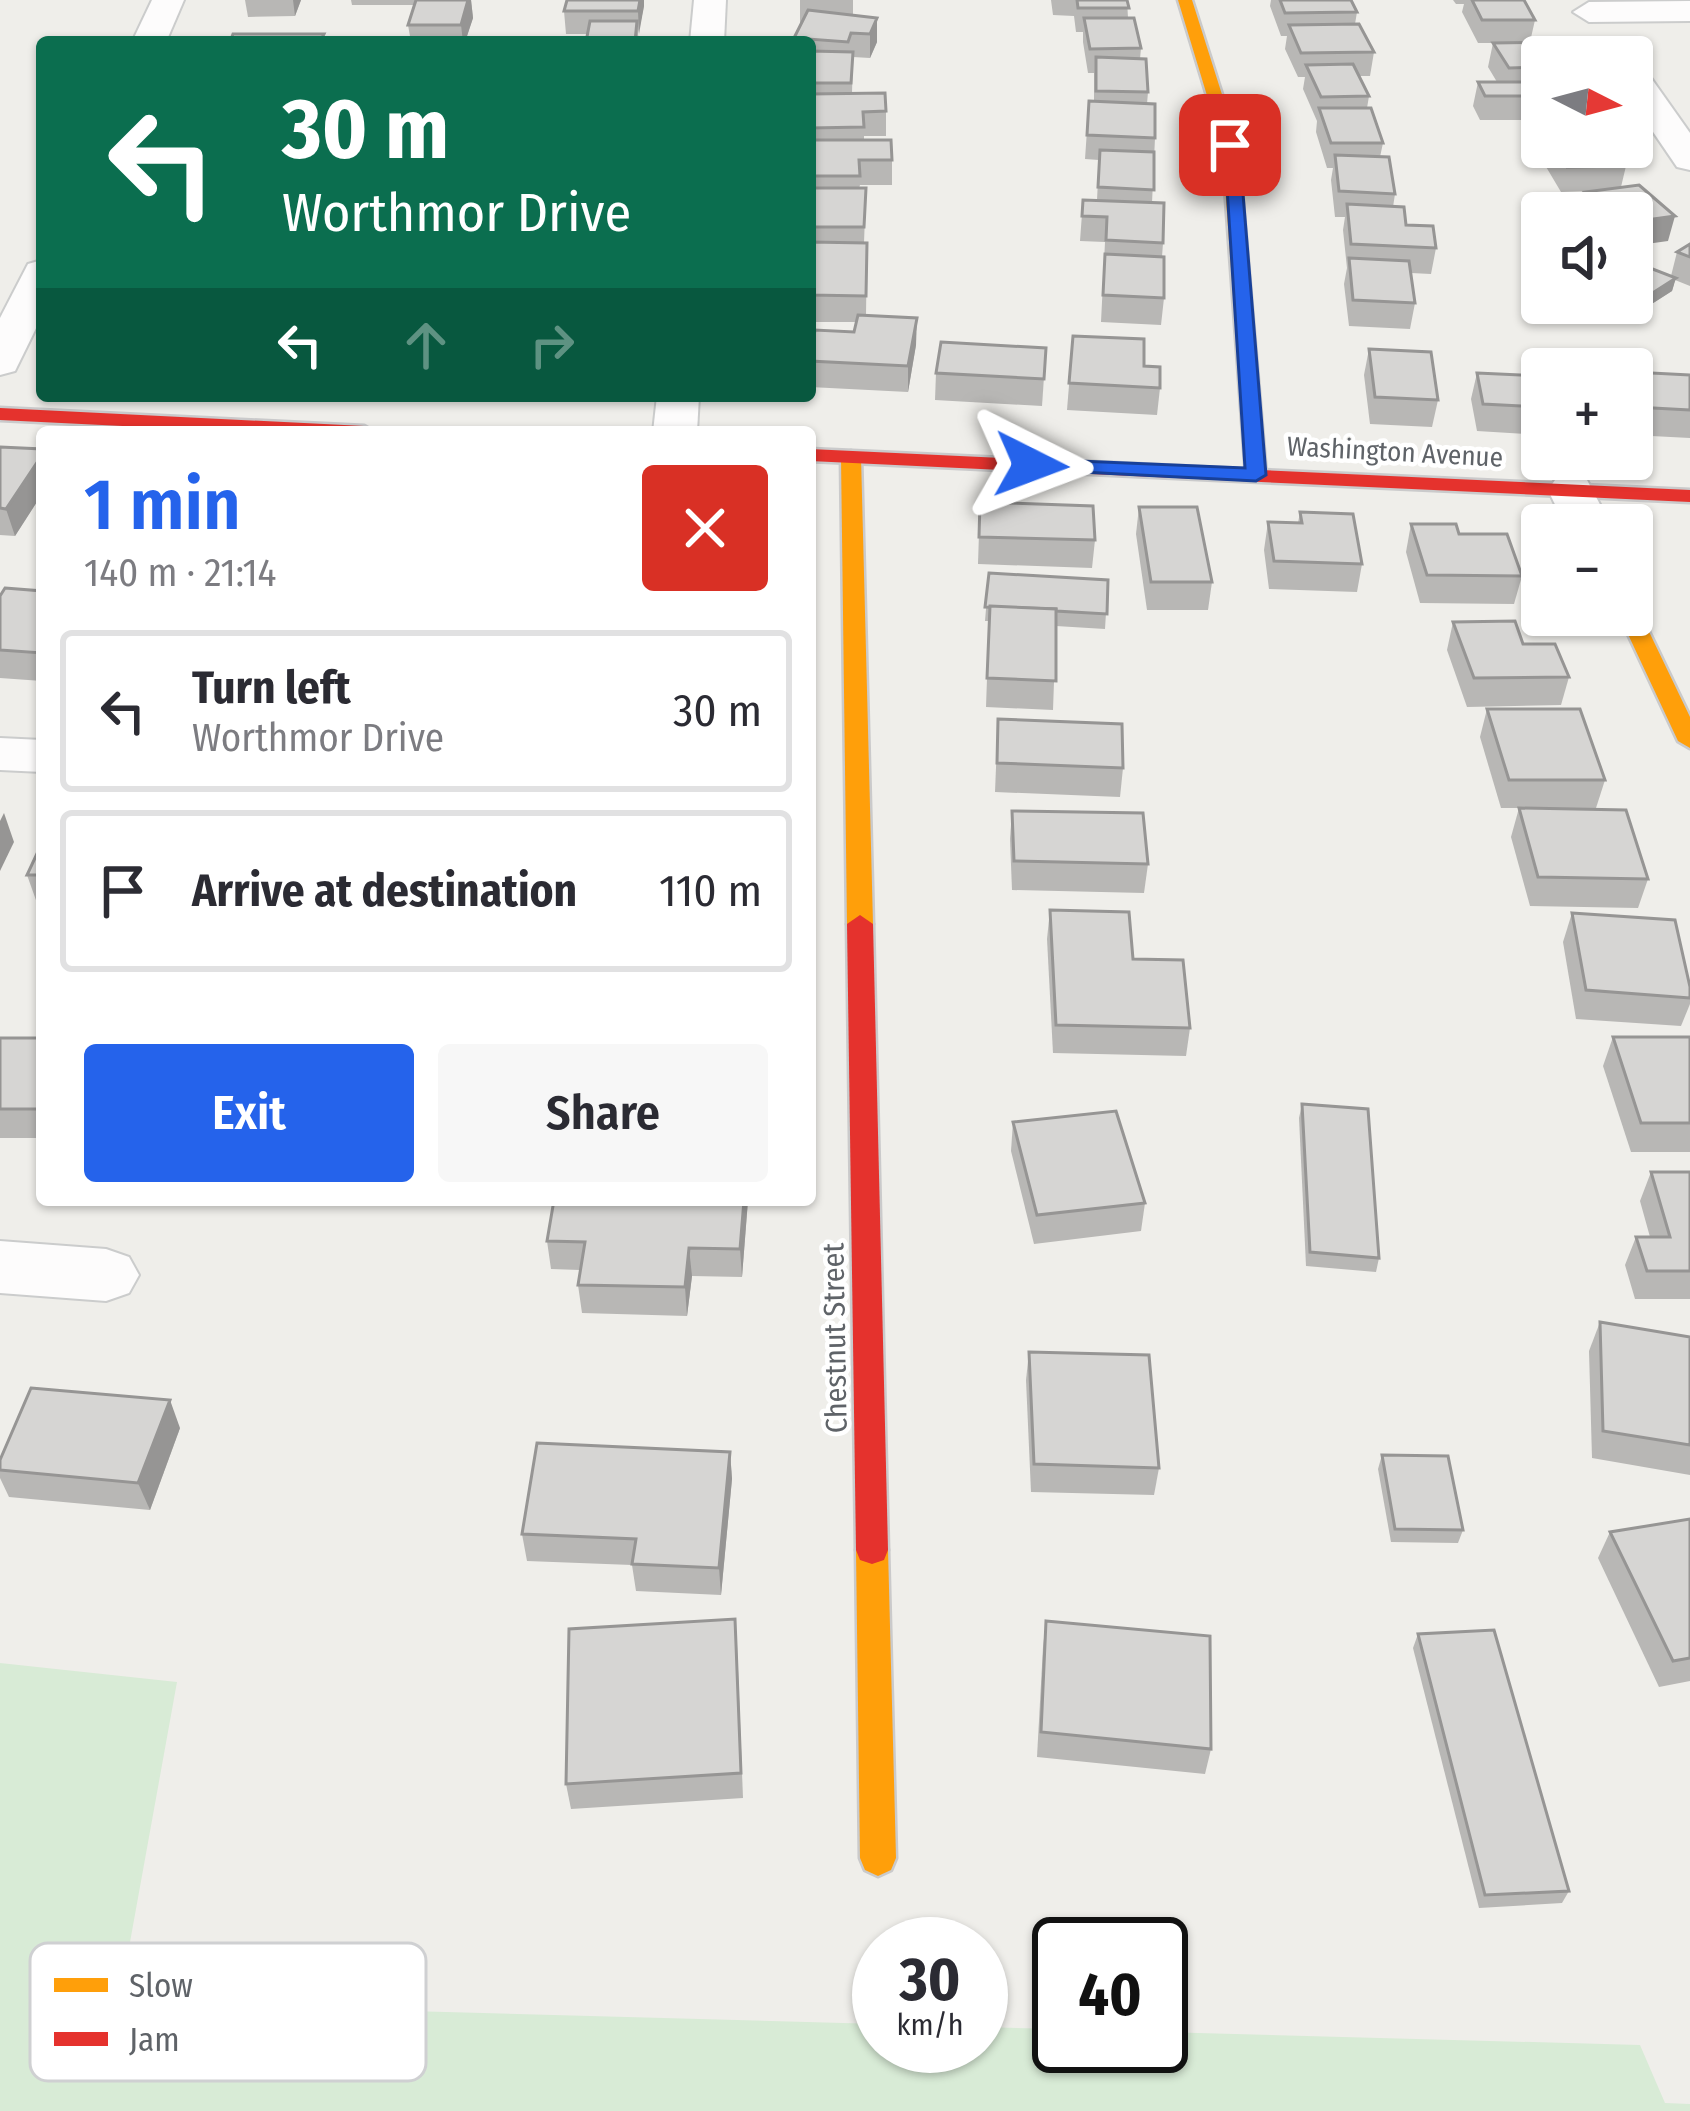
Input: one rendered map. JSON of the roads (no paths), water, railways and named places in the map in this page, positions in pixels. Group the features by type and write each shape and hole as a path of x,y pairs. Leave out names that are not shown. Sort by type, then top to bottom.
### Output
{"street":[{"path":"152,36 168,0"},
{"path":"707,36 710,0"},
{"path":"1185,0 1230,145 1256,475"},
{"path":"1585,6 1690,11"},
{"path":"1585,6 1606,36"},
{"path":"1653,105 1690,159"},
{"path":"0,362 36,285"},
{"path":"0,414 243,426"},
{"name":"Washington Avenue","path":"816,455 1256,475 1540,504"},
{"name":"Chestnut Street","path":"851,457 878,1858"},
{"name":"Washington Avenue","path":"1616,504 1690,496"},
{"path":"1640,636 1690,741"},
{"path":"0,754 36,756"},
{"path":"0,1267 106,1275"}]}
